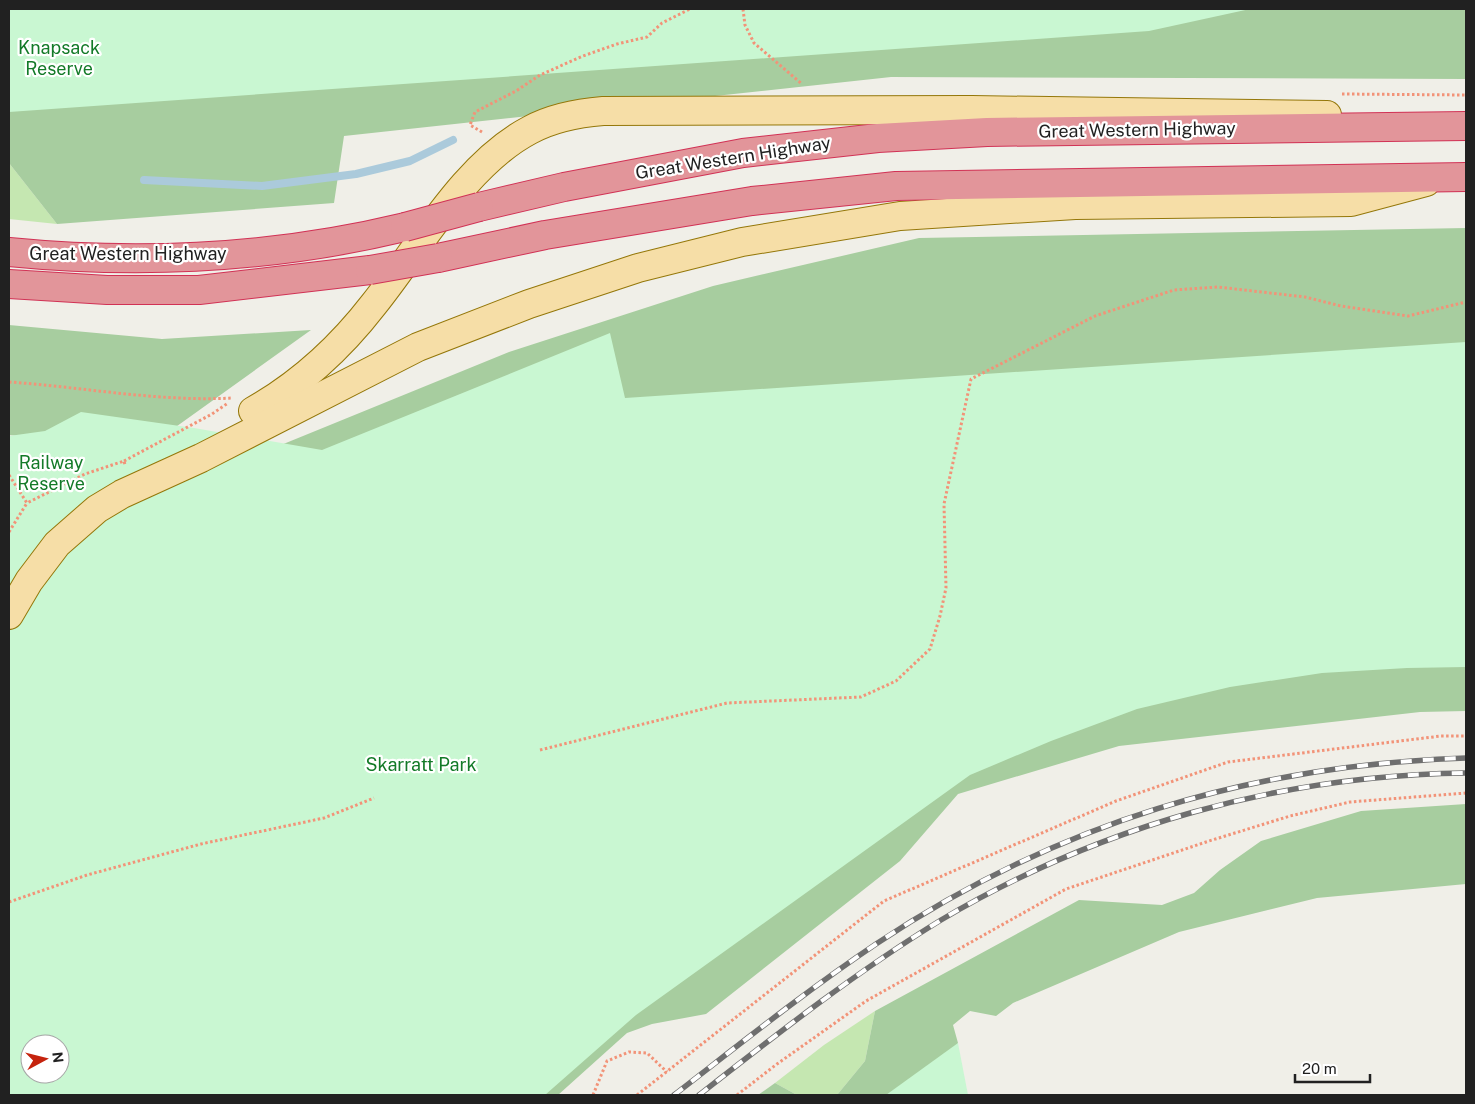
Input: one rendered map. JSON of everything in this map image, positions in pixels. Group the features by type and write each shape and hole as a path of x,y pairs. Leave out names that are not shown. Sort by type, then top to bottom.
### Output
{"highway":[{"name":"Great Western Highway","path":"9,252 94,257 219,256 326,243 405,227 479,207 598,180 744,153 878,138 987,132 1466,126"},
{"name":"Great Western Highway","path":"9,284 107,290 199,290 370,270 545,236 752,201 896,186 1466,177"}],"main road":[{"path":"9,615 29,581 57,544 97,509 128,491 194,444 273,400 310,373 336,348 370,310 464,185 487,161 509,142 530,130 569,116 603,111 972,110 1357,115 1392,118 1436,126"},
{"path":"128,491 201,458 418,347 461,329 582,286 713,249 900,216 1075,205 1350,202 1440,178"}],"path":[{"path":"481,133 470,125 475,112 516,91 540,75 583,56 617,44 647,37 662,23 690,9"},
{"path":"743,9 746,26 754,43 807,88"},
{"path":"540,750 728,702 861,697 896,681 930,649 940,616 946,588 944,504 971,379 1096,316 1174,290 1218,287 1305,297 1342,306 1408,316 1466,302"},
{"path":"9,382 191,400 237,397 212,414 124,461 85,474 27,504 9,532"},
{"path":"124,461 128,491"},
{"path":"9,474 27,504"},
{"path":"637,1095 884,901 1005,847 1116,801 1228,762 1441,736 1466,736"},
{"path":"737,1095 866,1001 1066,889 1209,841 1298,814 1350,802 1466,792"},
{"path":"9,902 87,875 192,846 324,818 374,798"},
{"path":"592,1095 607,1061 629,1052 648,1053 667,1072"}],"green space":[{"path":"9,9 1466,9 1466,79 891,77 344,136 334,203 57,224 9,163"},
{"name":"Knapsack Reserve","path":"9,9 1250,9 1149,31 9,112"},
{"path":"9,163 57,224 9,219"},
{"name":"Skarratt Park","path":"1466,228 1466,711 1420,712 1119,746 958,794 900,861 706,1014 652,1024 627,1033 558,1095 9,1095 20,1066 20,1084 70,1084 70,1034 32,1034 249,458 509,352 713,286 919,238"},
{"path":"9,325 162,339 311,330 145,449 9,435"},
{"name":"Skarratt Park","path":"610,333 625,398 1466,342 1466,667 1322,673 1230,687 1137,709 1051,741 970,775 636,1015 545,1095 9,1095 9,436 45,431 81,412 194,428 322,450"},
{"path":"1466,804 1466,884 1317,898 1179,932 1013,1003 996,1016 970,1011 953,1025 958,1043 939,1095 837,1095 865,1061 875,1011 1079,900 1162,905 1194,893 1220,870 1261,841 1361,811"},
{"path":"875,1011 865,1061 837,1095 797,1095 775,1083 824,1045"},
{"path":"958,1043 968,1095 886,1095"},
{"path":"775,1083 797,1095 758,1095"}],"waterway":[{"path":"144,180 262,186 356,174 410,161 453,140"}],"railway":[{"path":"674,1095 748,1037 876,944 944,902 1014,865 1085,834 1158,809 1232,788 1308,773 1386,763 1466,758"},
{"path":"699,1095 817,1004 909,940 1001,887 1064,858 1128,833 1194,812 1261,796 1329,784 1397,776 1466,773"}],"park label":[{"name":"Railway Reserve","path":"51,473"}]}
